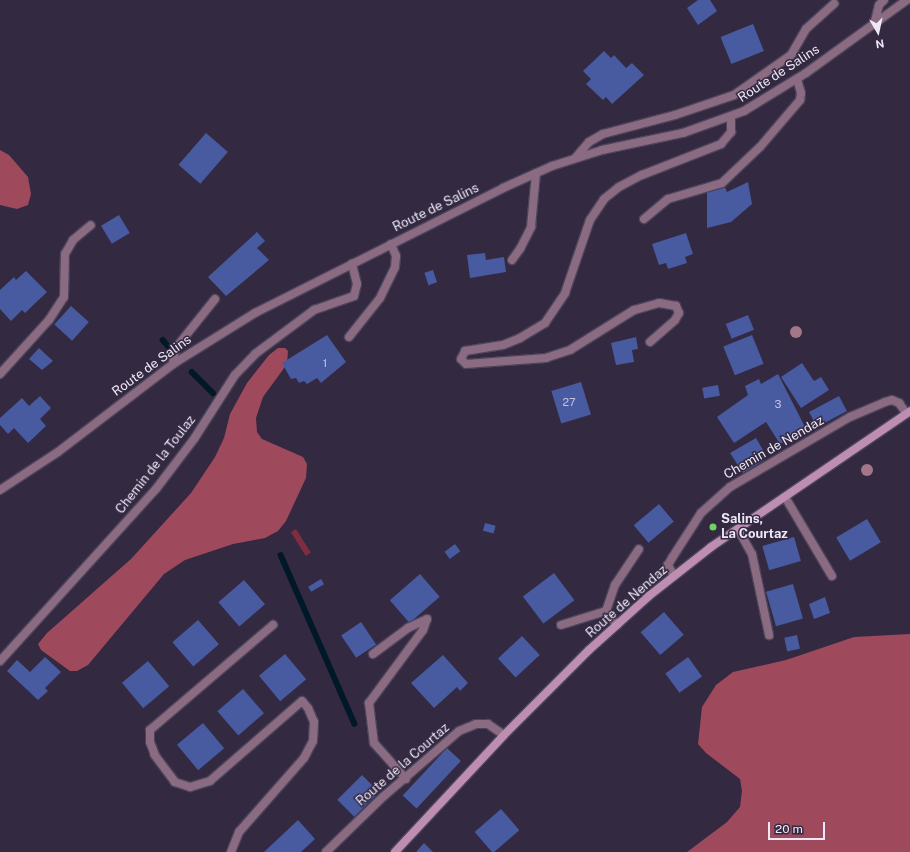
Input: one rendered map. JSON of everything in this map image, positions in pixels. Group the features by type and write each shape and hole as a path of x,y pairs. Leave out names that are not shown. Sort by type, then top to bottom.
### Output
{"main road":[{"name":"Route de Nendaz","path":"395,852 504,735 617,625 674,576 738,529 908,412"}],"street":[{"path":"875,21 879,5 884,0"},
{"name":"Route de Salins","path":"0,490 74,439 173,364 255,313 536,173 576,157 683,133 731,117 766,100 875,21 907,0"},
{"path":"576,157 589,142 603,134 675,115 734,95 791,56 806,29 834,4"},
{"path":"644,219 668,199 722,183 760,146 800,100 801,93 797,79"},
{"path":"650,342 674,320 679,313 676,306 660,303 634,310 570,350 546,358 472,364 461,359 465,351 503,345 520,338 545,323 565,293 590,220 604,199 619,186 642,175 720,144 731,132 731,117"},
{"path":"512,260 520,249 531,227 536,173"},
{"path":"0,374 49,320 64,297 65,254 73,240 91,225"},
{"path":"349,337 380,298 395,268 396,256 391,244"},
{"name":"Chemin de la Toulaz","path":"0,661 156,489 194,439 235,375 255,354 314,310 354,296 357,284 352,264"},
{"path":"173,364 175,350 215,299"},
{"name":"Chemin de Nendaz","path":"674,576 668,565 672,558 701,513 730,487 850,417 885,402 892,400 899,403 908,412"},
{"path":"785,497 832,576"},
{"path":"738,529 752,554 769,636"},
{"path":"606,611 614,585 639,549"},
{"path":"606,611 617,625"},
{"path":"561,625 606,611"},
{"path":"373,654 408,628 427,619 423,630 369,703 374,743 406,779"},
{"path":"231,852 239,832 304,758 314,741 314,722 308,708 302,701 210,781 190,787 175,782 155,756 150,742 150,730 273,625"},
{"name":"Route de la Courtaz","path":"326,852 384,796 406,779 459,731 476,724 488,724 504,735"}],"shaded area":[{"path":"0,150 9,155 28,177 31,194 28,205 17,209 0,205"},
{"path":"278,348 285,348 288,351 287,364 263,397 256,418 257,432 262,439 303,457 307,464 306,478 286,521 278,531 265,538 233,544 185,560 164,574 88,665 77,671 70,671 41,650 38,644 47,633 131,559 191,493 215,457 224,438 230,414 247,383 269,355"},
{"path":"296,529 311,553 306,556 291,532"},
{"path":"910,634 910,852 687,852 727,822 740,807 742,791 740,779 706,753 698,744 702,707 716,685 733,672 786,660 854,637"}],"building":[{"path":"698,0 710,0 717,11 698,25 687,8"},
{"path":"753,24 764,51 731,64 721,37"},
{"path":"604,51 611,58 614,55 626,68 632,63 644,75 612,104 606,97 603,100 586,84 591,79 583,71"},
{"path":"206,133 228,152 200,184 178,165"},
{"path":"748,182 752,204 731,222 707,228 707,192 725,187 727,192"},
{"path":"119,215 130,233 112,244 101,226"},
{"path":"257,232 265,241 257,248 269,260 226,296 208,277"},
{"path":"686,233 693,254 685,257 687,263 668,269 666,263 659,265 652,244"},
{"path":"485,253 486,260 504,257 506,272 470,278 467,255"},
{"path":"433,270 437,282 428,285 424,273"},
{"path":"26,271 47,292 25,313 22,310 11,321 0,309 0,290 14,277 16,280"},
{"path":"71,306 89,322 72,341 54,325"},
{"path":"748,315 754,330 732,339 726,324"},
{"path":"327,335 346,362 321,383 317,378 307,384 304,381 299,383 296,378 291,379 282,363"},
{"path":"752,335 764,364 735,375 723,347"},
{"path":"636,337 638,349 632,350 634,362 616,365 611,343"},
{"path":"39,348 53,361 42,370 29,359"},
{"path":"802,363 814,381 821,377 829,390 801,408 781,377"},
{"path":"778,374 806,429 780,444 766,422 734,443 717,417 748,395 745,386 759,379 761,384"},
{"path":"581,382 591,415 561,424 551,391"},
{"path":"718,385 720,396 704,399 702,388"},
{"path":"40,396 51,408 40,419 46,426 28,443 14,428 8,434 0,425 0,418 22,398 29,406"},
{"path":"839,396 847,411 817,427 809,412"},
{"path":"756,438 763,450 760,452 764,460 743,473 730,453"},
{"path":"659,504 674,522 649,543 634,525"},
{"path":"867,519 881,542 850,561 836,538"},
{"path":"485,523 496,526 494,534 483,531"},
{"path":"794,537 801,561 769,570 762,546"},
{"path":"455,544 460,551 450,559 444,552"},
{"path":"554,573 574,600 543,624 523,596"},
{"path":"420,574 440,597 409,623 390,600"},
{"path":"321,579 324,584 311,592 308,587"},
{"path":"244,580 265,604 239,626 218,602"},
{"path":"793,584 803,619 776,626 766,592"},
{"path":"825,597 830,613 814,619 809,604"},
{"path":"664,612 684,635 660,655 641,632"},
{"path":"198,620 219,644 193,666 172,642"},
{"path":"361,622 376,644 356,658 341,635"},
{"path":"797,635 800,649 787,651 784,638"},
{"path":"522,636 540,655 516,678 498,659"},
{"path":"285,654 306,679 280,701 259,676"},
{"path":"443,655 468,683 460,691 457,687 434,708 411,683"},
{"path":"45,657 61,672 45,688 48,691 38,700 7,671 17,660 30,672"},
{"path":"688,657 702,676 679,693 665,673"},
{"path":"148,661 169,686 143,708 122,683"},
{"path":"243,689 264,713 238,735 217,711"},
{"path":"203,723 224,748 198,770 177,745"},
{"path":"447,748 461,761 417,808 403,796"},
{"path":"362,775 379,792 354,817 337,800"},
{"path":"501,809 519,830 494,852 492,852 475,832"},
{"path":"298,820 315,839 301,852 264,852"},
{"path":"424,843 433,852 416,852"}],"waterway":[{"path":"163,340 168,346"},
{"path":"192,372 213,393"},
{"path":"281,555 355,724"}],"place":[{"name":"Salins, La Courtaz","path":"713,527"}]}
